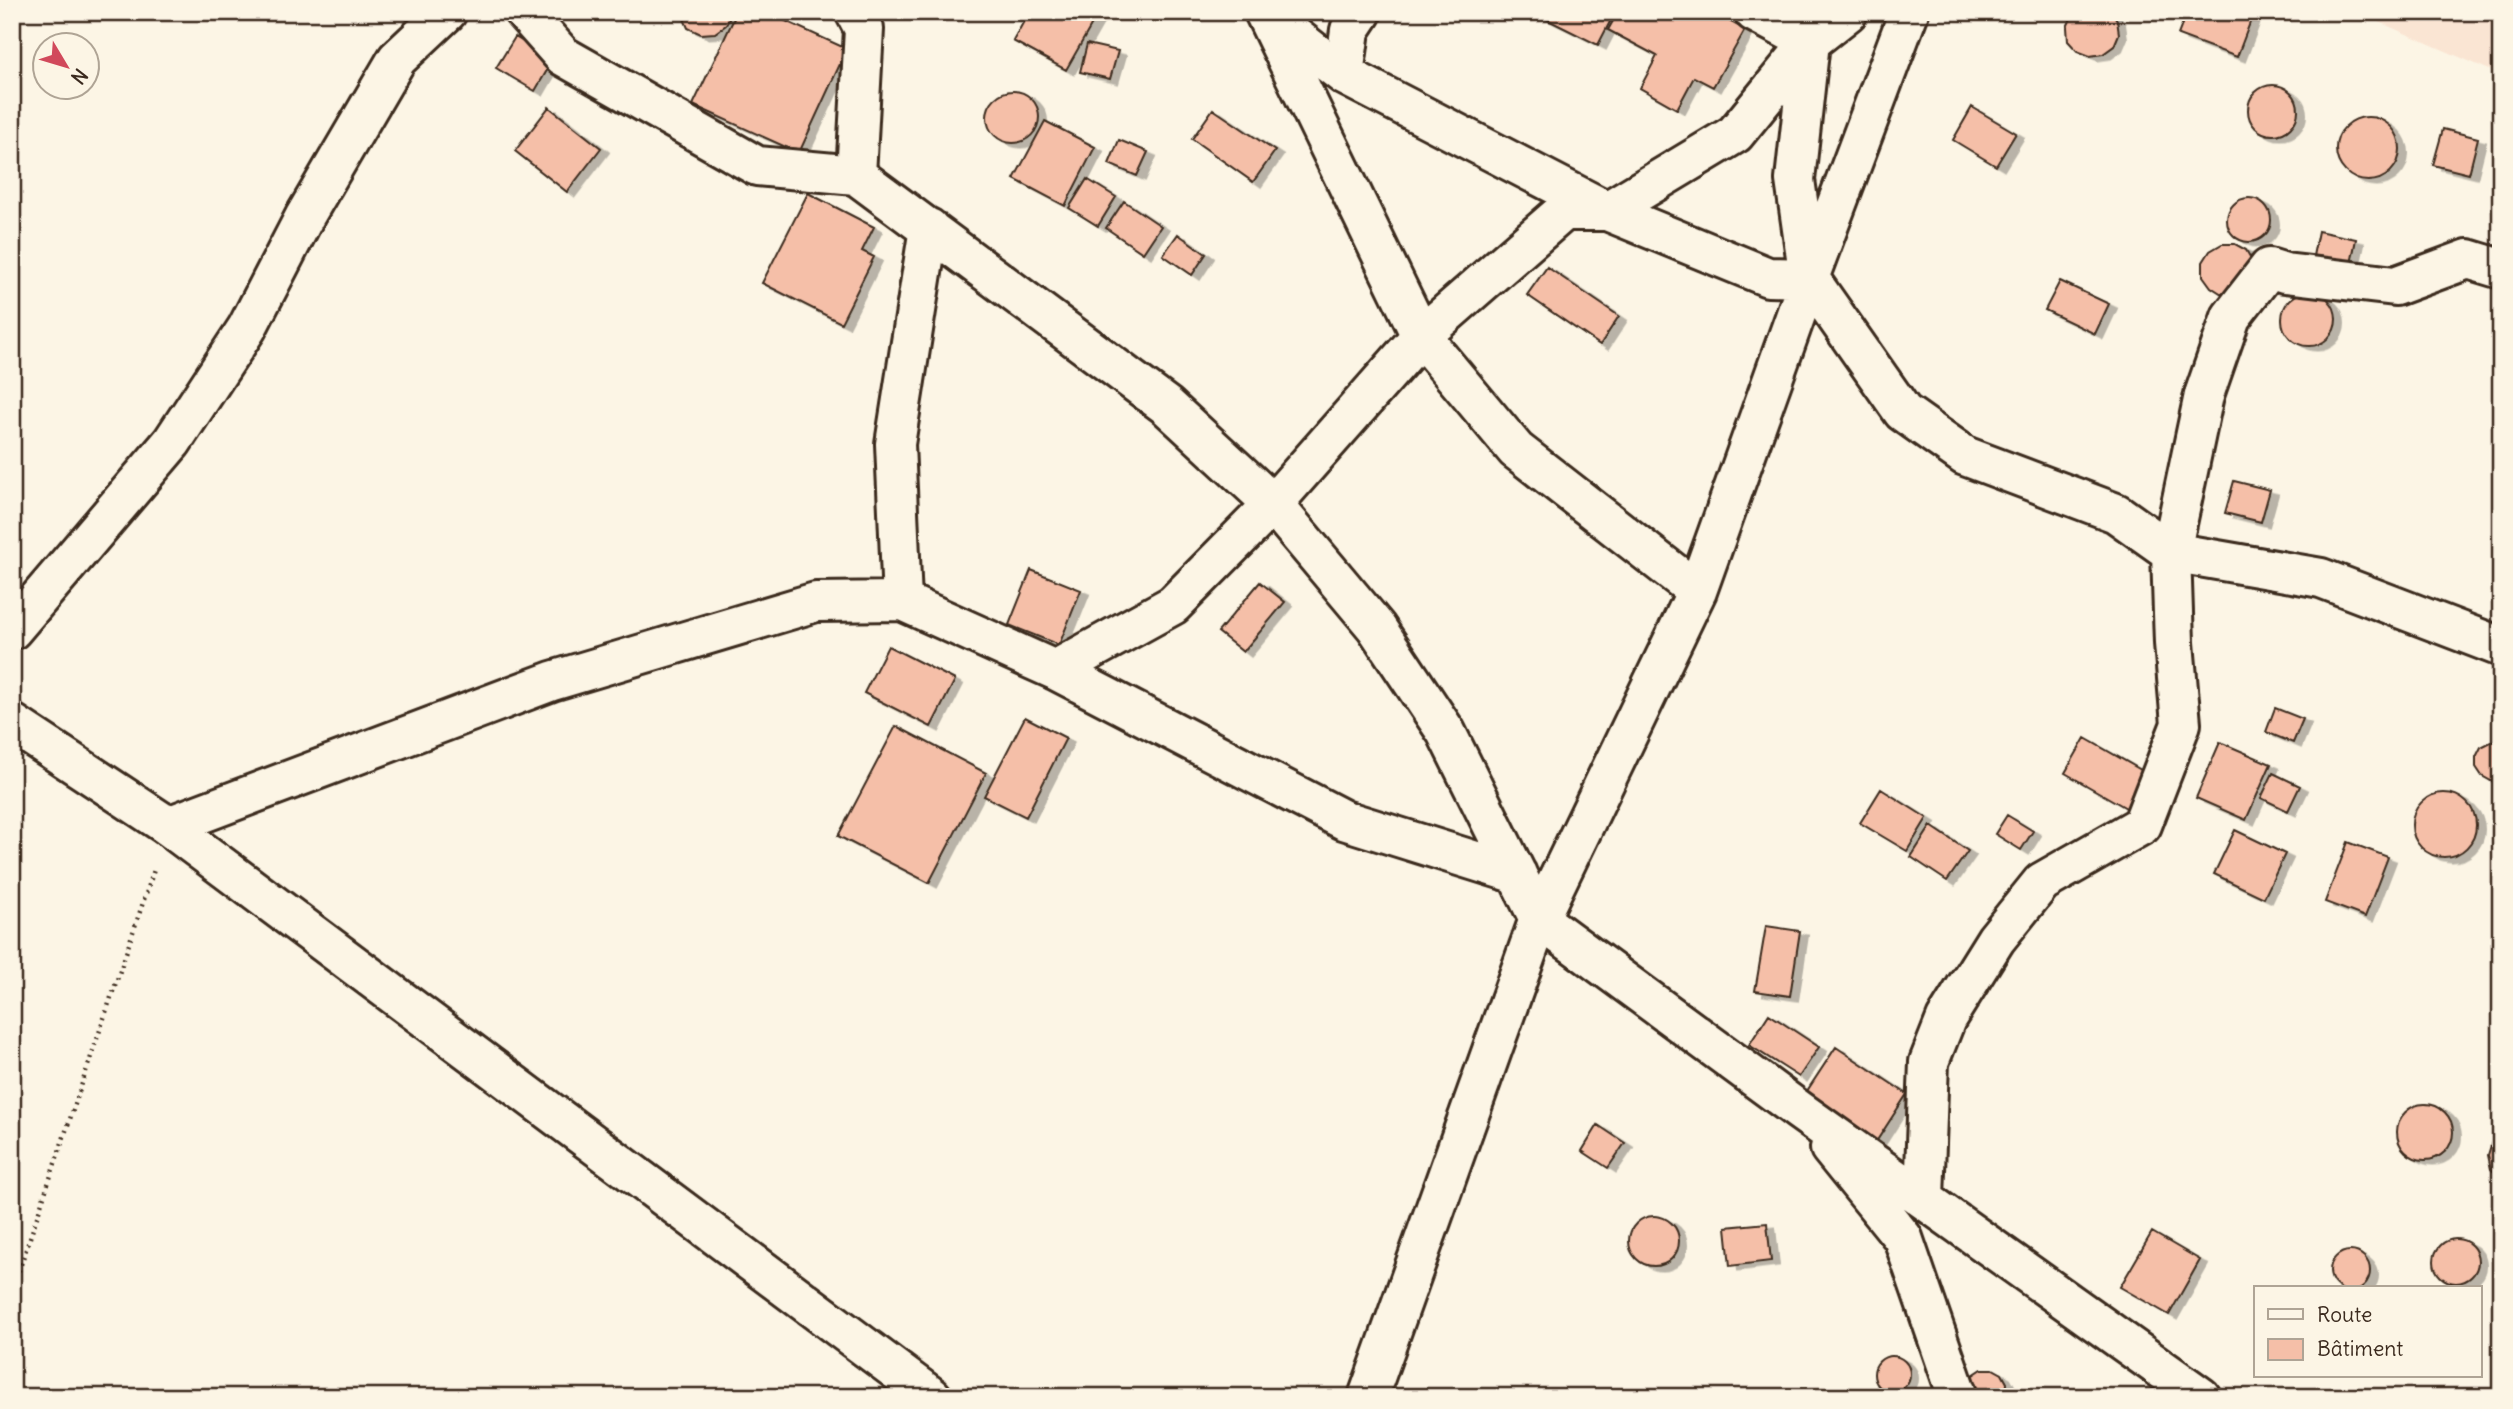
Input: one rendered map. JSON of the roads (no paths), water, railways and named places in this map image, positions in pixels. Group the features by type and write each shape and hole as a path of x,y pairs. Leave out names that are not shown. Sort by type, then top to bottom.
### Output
{"street":[{"path":"12,630 172,442 247,328 305,216 397,59 447,12"},
{"path":"524,12 563,56 757,166 856,175 1167,405 1273,505 1376,627 1447,732 1539,919 1800,1111 2201,1397"},
{"path":"855,12 863,29 856,175"},
{"path":"1344,75 1350,30 1362,12"},
{"path":"1754,12 1810,42"},
{"path":"1055,670 1173,605 1273,505 1421,336 1564,211 1606,211 1735,134 1810,42 1847,12"},
{"path":"1368,1397 1539,919 1697,591 1809,278 1909,12"},
{"path":"1264,13 1344,75 1606,211 1768,277 1809,278"},
{"path":"1264,13 1421,336 1516,450 1697,591"},
{"path":"1810,42 1795,180 1809,278 1903,412 1965,456 2116,513 2171,552 2321,578 2501,646"},
{"path":"902,601 895,444 929,228"},
{"path":"1923,1198 1929,1062 1946,1019 1996,939 2042,882 2143,825 2181,724 2174,643 2171,552 2204,395 2231,317 2269,268 2285,273 2395,286 2468,259 2501,269"},
{"path":"168,826 565,677 816,602 902,601 1055,670 1344,820 1517,874"},
{"path":"12,723 168,826 932,1397"},
{"path":"1800,1111 1903,1238 1958,1397"}]}
